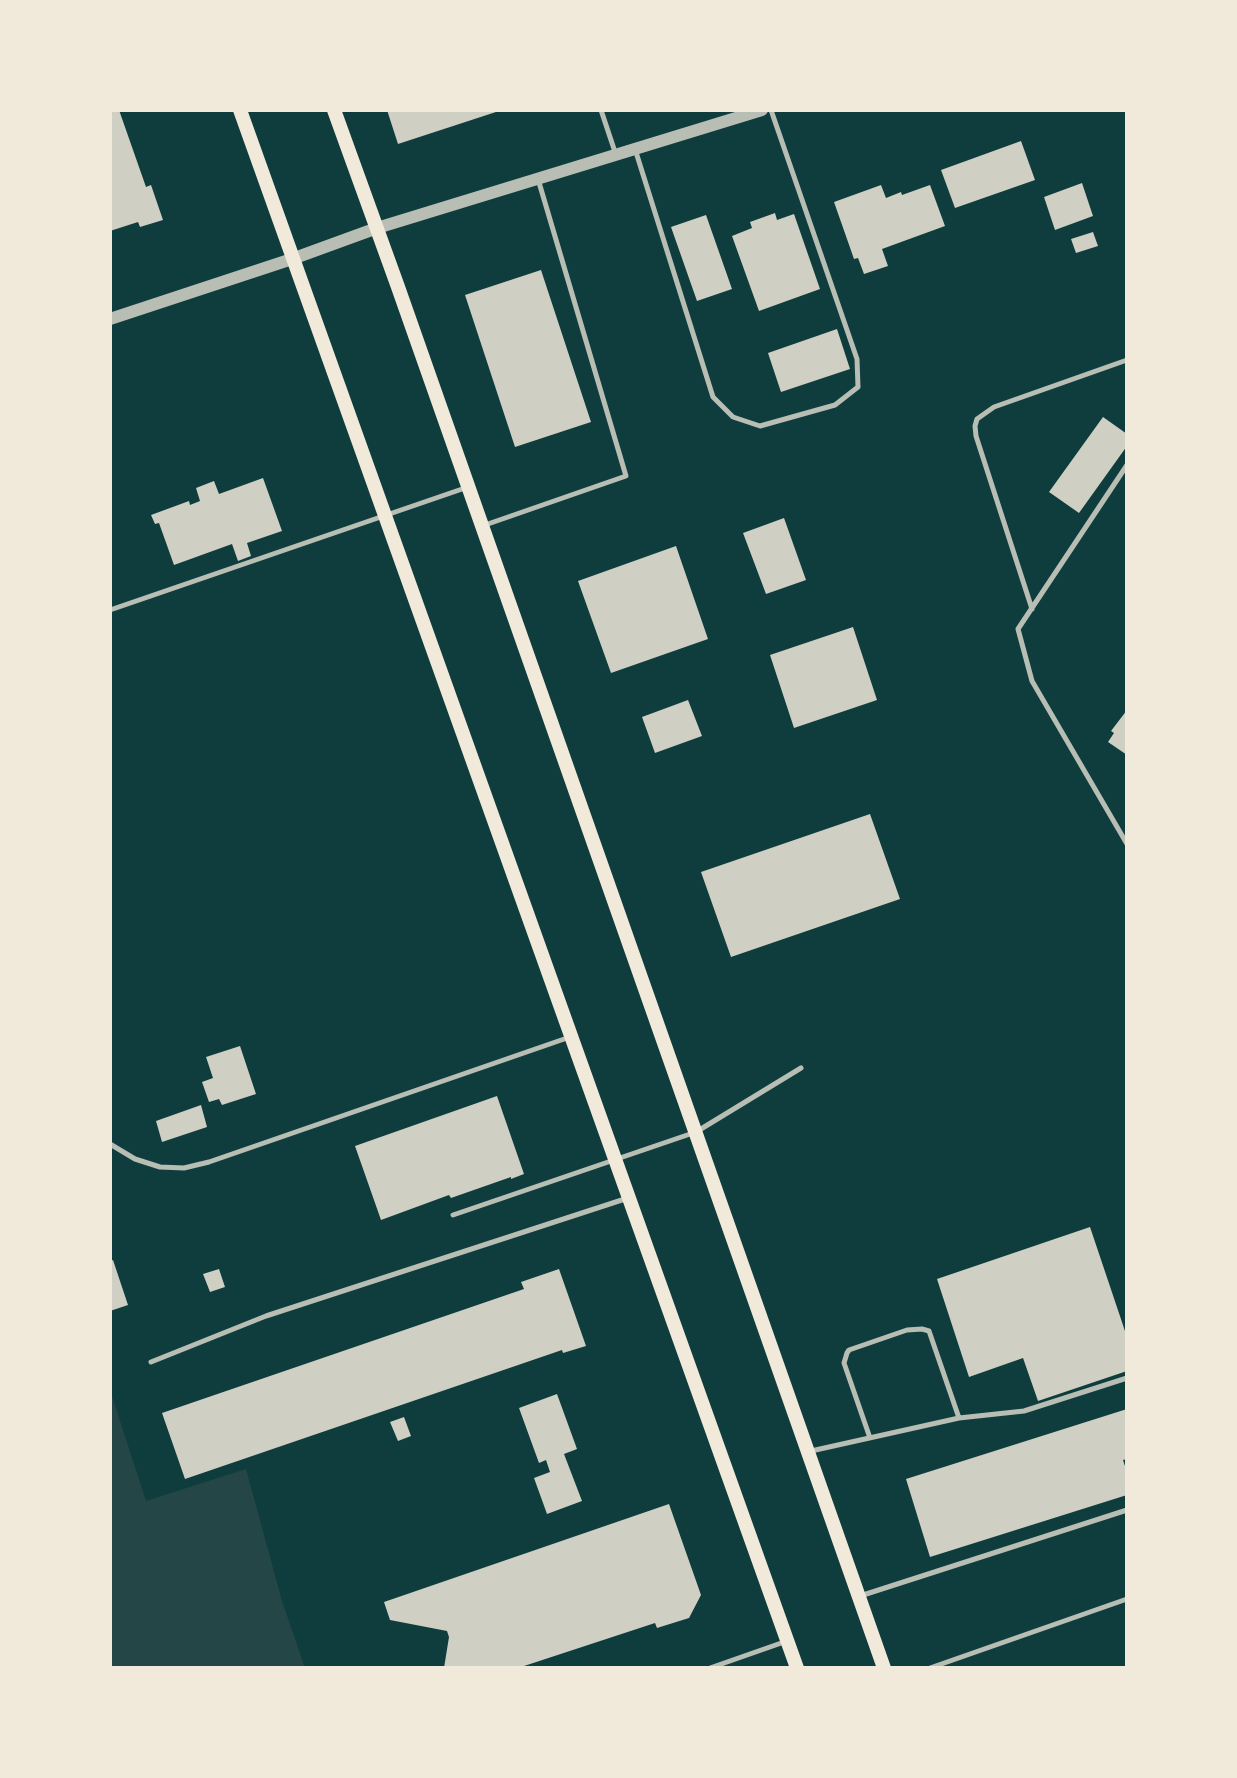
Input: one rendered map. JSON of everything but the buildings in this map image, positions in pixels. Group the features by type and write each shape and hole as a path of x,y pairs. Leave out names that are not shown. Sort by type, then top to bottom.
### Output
{"main road":[{"path":"240,110 797,1668"},
{"path":"334,110 884,1668"}],"street":[{"path":"110,319 377,229 762,110"}],"lane":[{"path":"601,110 616,155"},
{"path":"635,149 713,397 733,417 760,426 835,405 858,387 857,359 771,110"},
{"path":"482,526 626,476 538,179"},
{"path":"1032,609 976,436 977,419 994,407 1127,360"},
{"path":"1127,465 1018,629 1031,681 1127,844"},
{"path":"110,610 468,487"},
{"path":"110,1144 135,1159 160,1167 184,1168 209,1162 570,1037"},
{"path":"453,1215 695,1132 802,1068"},
{"path":"151,1362 266,1316 629,1198"},
{"path":"870,1438 844,1363 846,1353 907,1331 929,1331 959,1418"},
{"path":"808,1452 959,1418 1024,1411 1127,1378"},
{"path":"859,1597 1127,1510"},
{"path":"930,1668 1127,1599"},
{"path":"710,1668 787,1641"}],"shaded area":[{"path":"110,1390 146,1501 246,1469 282,1601 305,1668 110,1668"}]}
